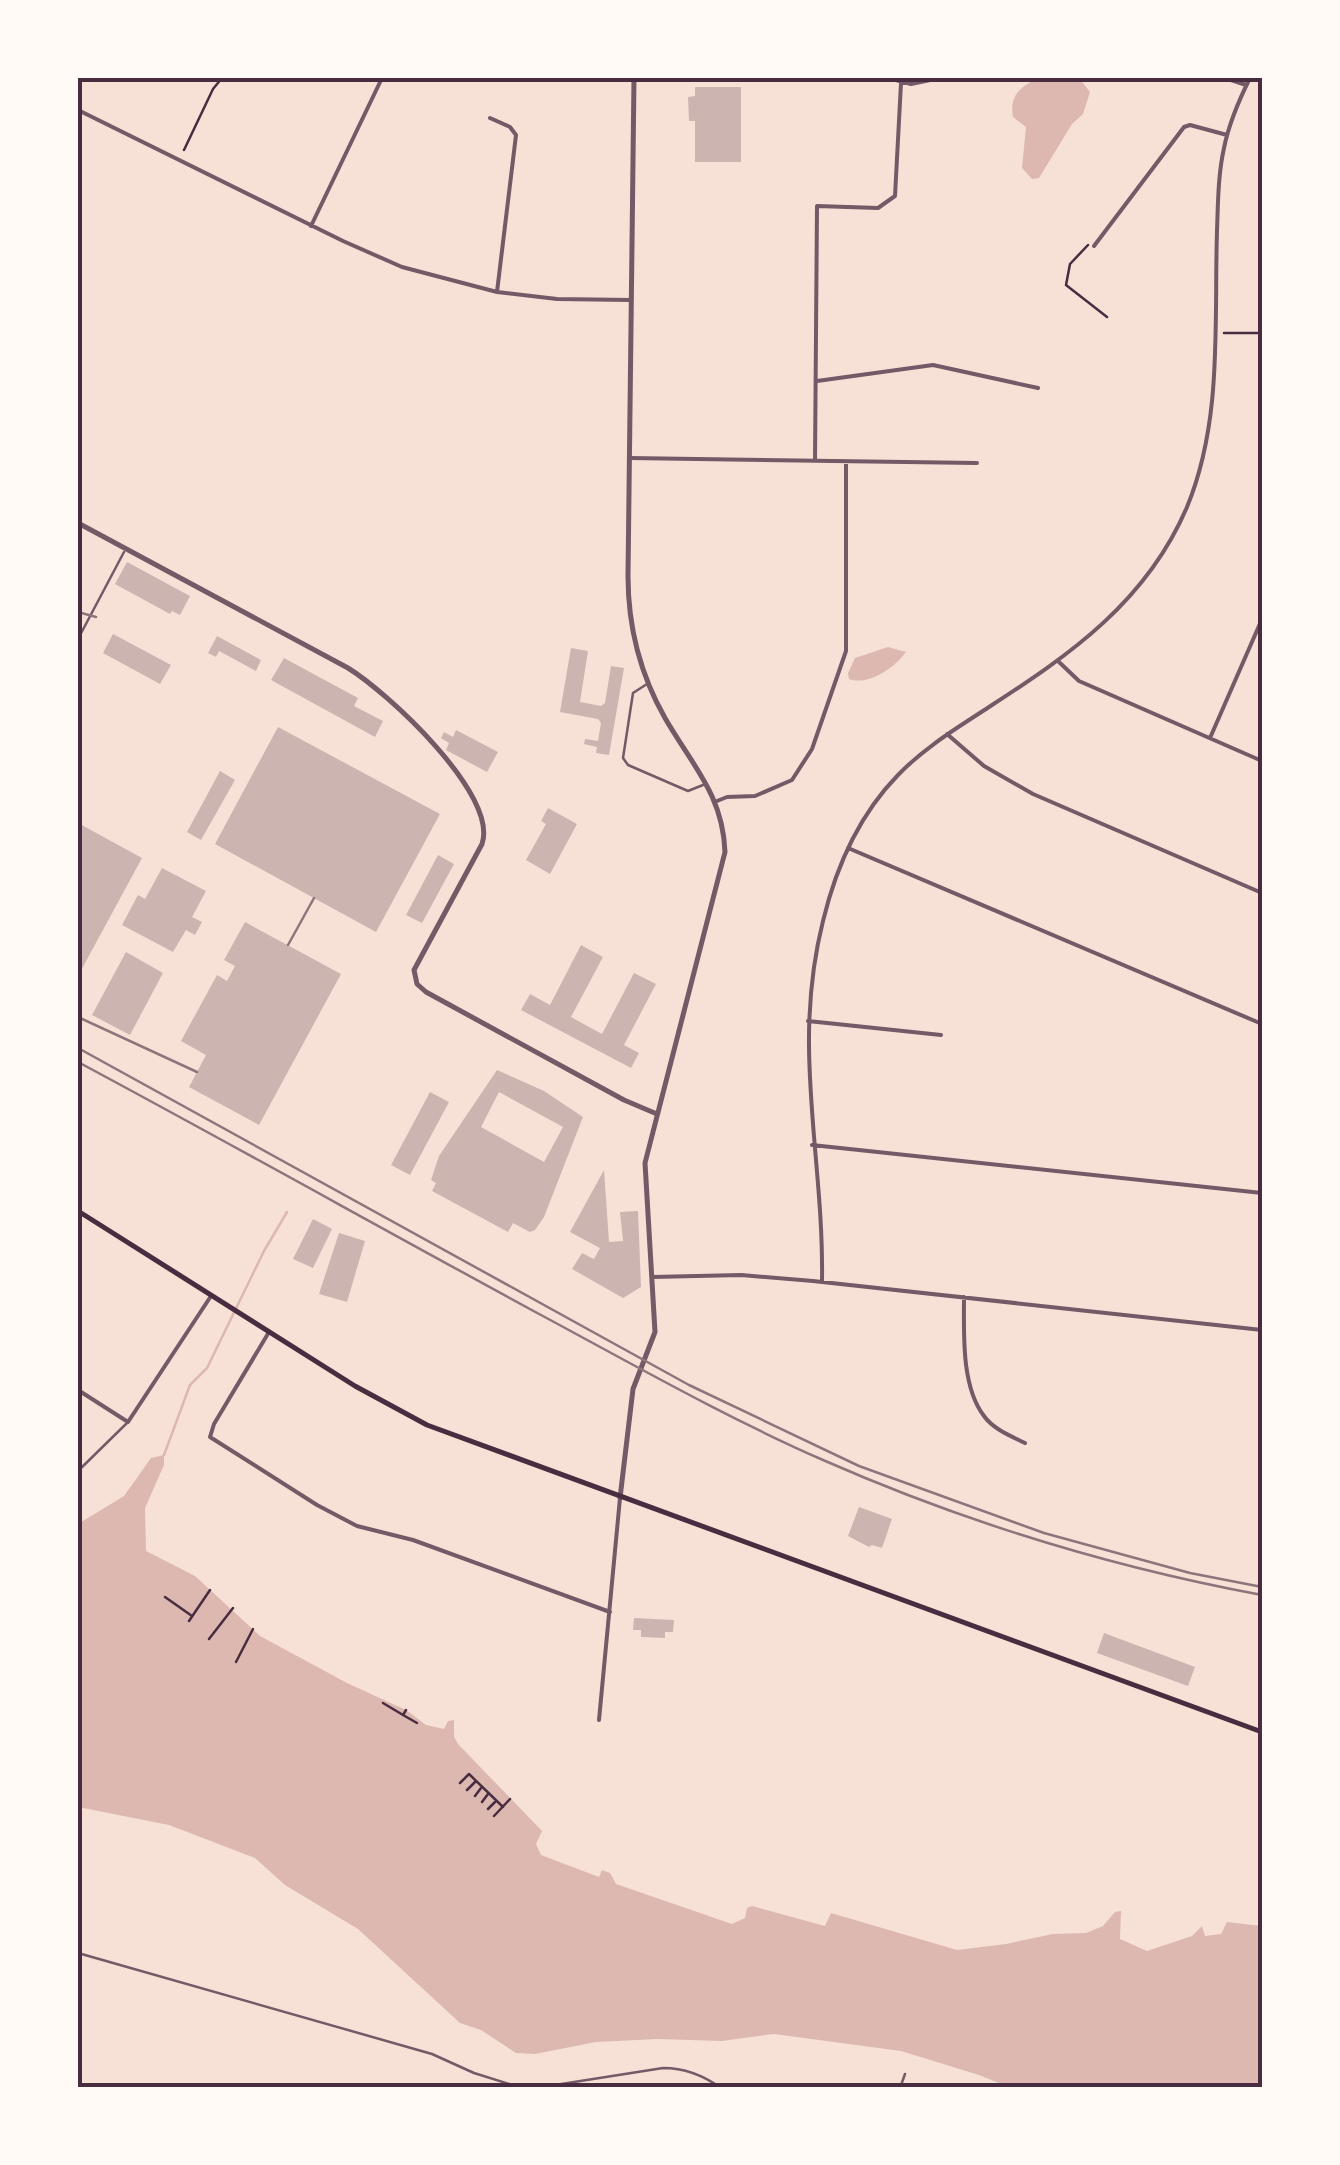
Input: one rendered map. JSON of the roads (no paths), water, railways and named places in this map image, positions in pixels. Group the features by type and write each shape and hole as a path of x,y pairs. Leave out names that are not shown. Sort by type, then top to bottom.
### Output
{"main road":[{"path":"78,1211 404,1414 620,1498 1262,1732"}],"street":[{"path":"311,226 382,78"},
{"path":"600,1720 633,1389 654,1341 644,1180 657,1114 725,857 724,827 717,801 648,683 635,643 629,603 634,78"},
{"path":"888,78 902,83 940,78"},
{"path":"1225,78 1246,85"},
{"path":"822,1282 808,1021 822,924 848,848 885,789 908,765 947,734 1059,662 1101,628 1132,596 1184,514 1210,430 1218,190 1227,136 1250,78"},
{"path":"815,461 818,206 878,208 894,196 902,83"},
{"path":"78,110 402,267 498,292 556,299 631,300"},
{"path":"490,118 510,126 516,135 498,292"},
{"path":"1094,246 1184,127 1190,125 1227,136"},
{"path":"815,381 933,364 1038,388"},
{"path":"629,458 976,463"},
{"path":"717,801 755,796 792,780 812,749 846,651 846,462"},
{"path":"78,523 362,677 397,704 453,768 478,811 484,839 414,970 417,984 624,1100 657,1114"},
{"path":"1210,738 1262,619"},
{"path":"1059,662 1079,681 1262,761"},
{"path":"947,734 984,766 1033,794 1262,893"},
{"path":"848,848 1262,1024"},
{"path":"808,1021 941,1036"},
{"path":"812,1144 1262,1192"},
{"path":"652,1277 742,1276 822,1282 1262,1330"},
{"path":"78,1390 128,1422 211,1296"},
{"path":"964,1297 968,1364 977,1405 991,1424 1024,1443"},
{"path":"269,1332 210,1437 357,1526 413,1540 610,1612"}],"lane":[{"path":"78,639 126,548"},
{"path":"648,683 634,693 623,758 628,764 688,790 706,784"},
{"path":"78,1471 128,1422"},
{"path":"78,1953 396,2043 522,2088"},
{"path":"536,2088 679,2068 703,2076 721,2088"},
{"path":"900,2088 905,2074"}],"waterway":[{"path":"164,1455 190,1385 207,1368 287,1212"}],"tram line":[{"path":"78,1062 646,1372 823,1460 930,1503 1039,1540 1150,1571 1262,1595"}],"railway":[{"path":"78,612 96,617"},
{"path":"288,945 314,898"},
{"path":"78,1017 197,1072"},
{"path":"78,1048 689,1385 859,1466 1044,1533 1190,1573 1262,1587"}]}
